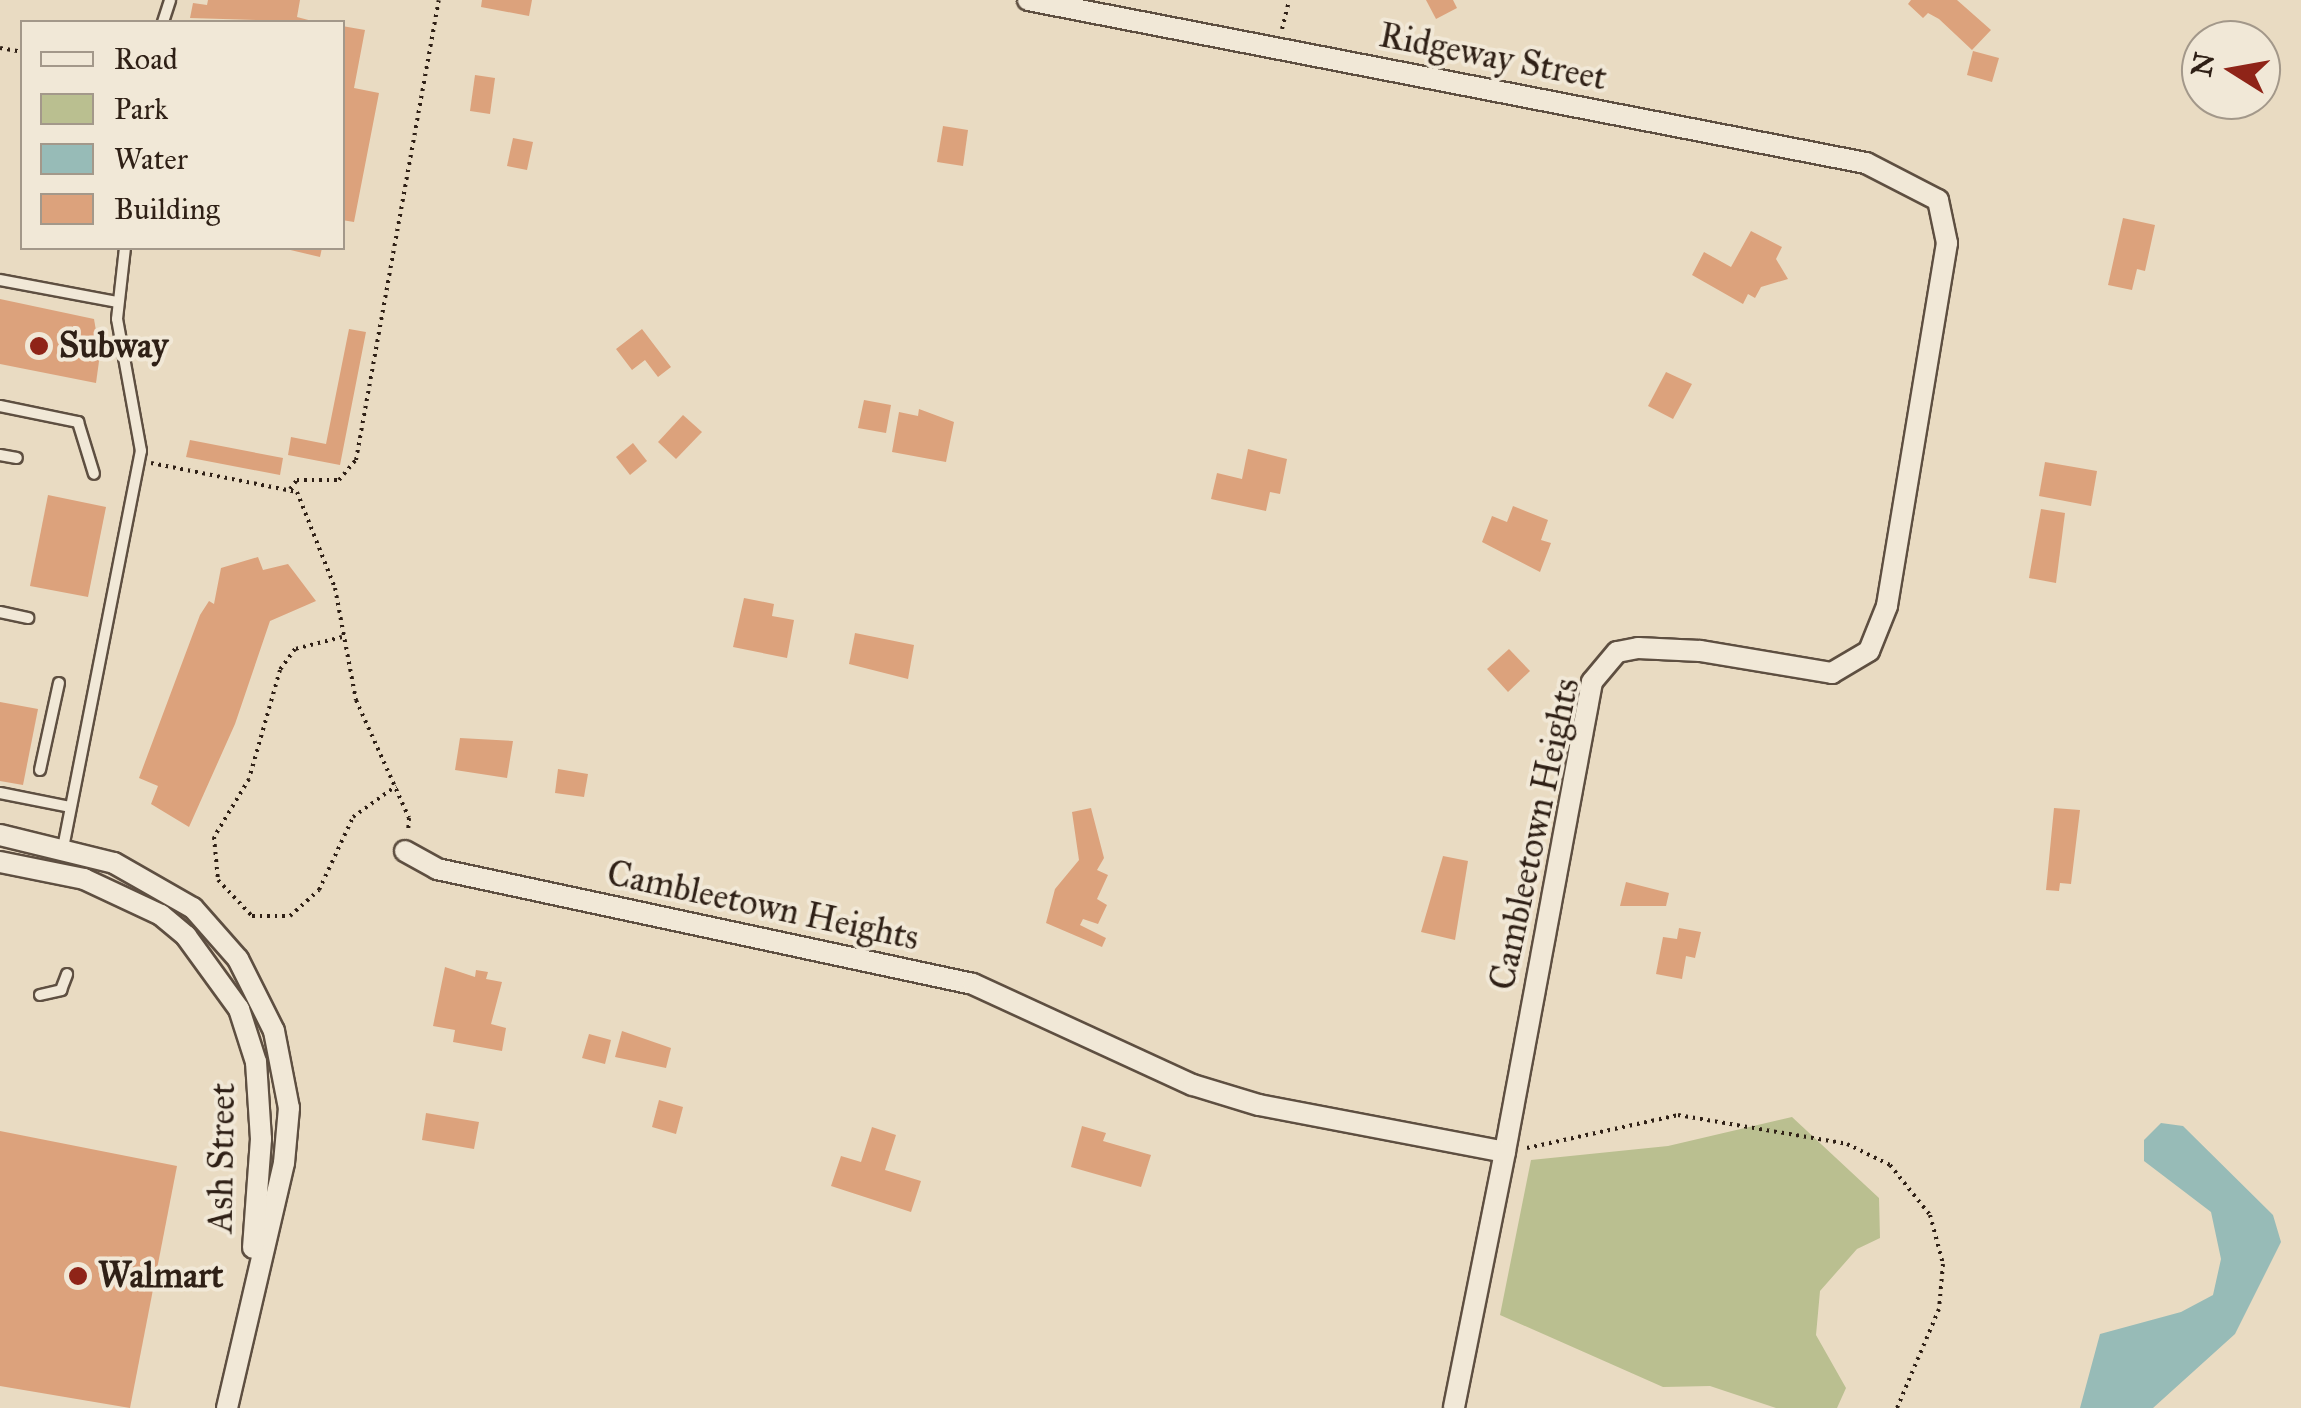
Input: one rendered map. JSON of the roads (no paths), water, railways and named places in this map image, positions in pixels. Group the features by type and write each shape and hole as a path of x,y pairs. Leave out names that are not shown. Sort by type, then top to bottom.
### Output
{"street":[{"name":"Ridgeway Street","path":"1028,0 1866,163 1938,200"},
{"name":"Cambleetown Heights","path":"1454,1408 1592,682 1617,652 1638,648 1700,651 1832,674 1869,651 1887,606 1947,243 1938,200"},
{"name":"Ash Street","path":"0,835 64,847 114,863 193,908 223,938 264,1006 289,1108 284,1163 227,1408"},
{"name":"Cambleetown Heights","path":"405,852 437,869 973,984 1193,1085 1260,1105 1505,1148"},
{"name":"Ash Street","path":"0,862 126,894 162,915 186,936 239,1009 256,1062 261,1139 248,1305"}],"lane":[{"path":"58,874 141,451 118,302 125,250"},
{"path":"0,280 118,302"},
{"path":"0,406 78,422 94,474"},
{"path":"0,455 17,458"},
{"path":"0,612 28,618"},
{"path":"40,770 58,683"},
{"path":"0,793 70,807"},
{"path":"40,996 61,990 67,974"}],"water":[{"path":"2161,1123 2183,1126 2273,1215 2281,1242 2235,1334 2153,1408 2080,1408 2100,1334 2181,1312 2213,1295 2221,1259 2211,1212 2144,1161 2144,1140"}],"place":[{"name":"Subway","path":"39,346"},
{"name":"Walmart","path":"78,1276"}]}
